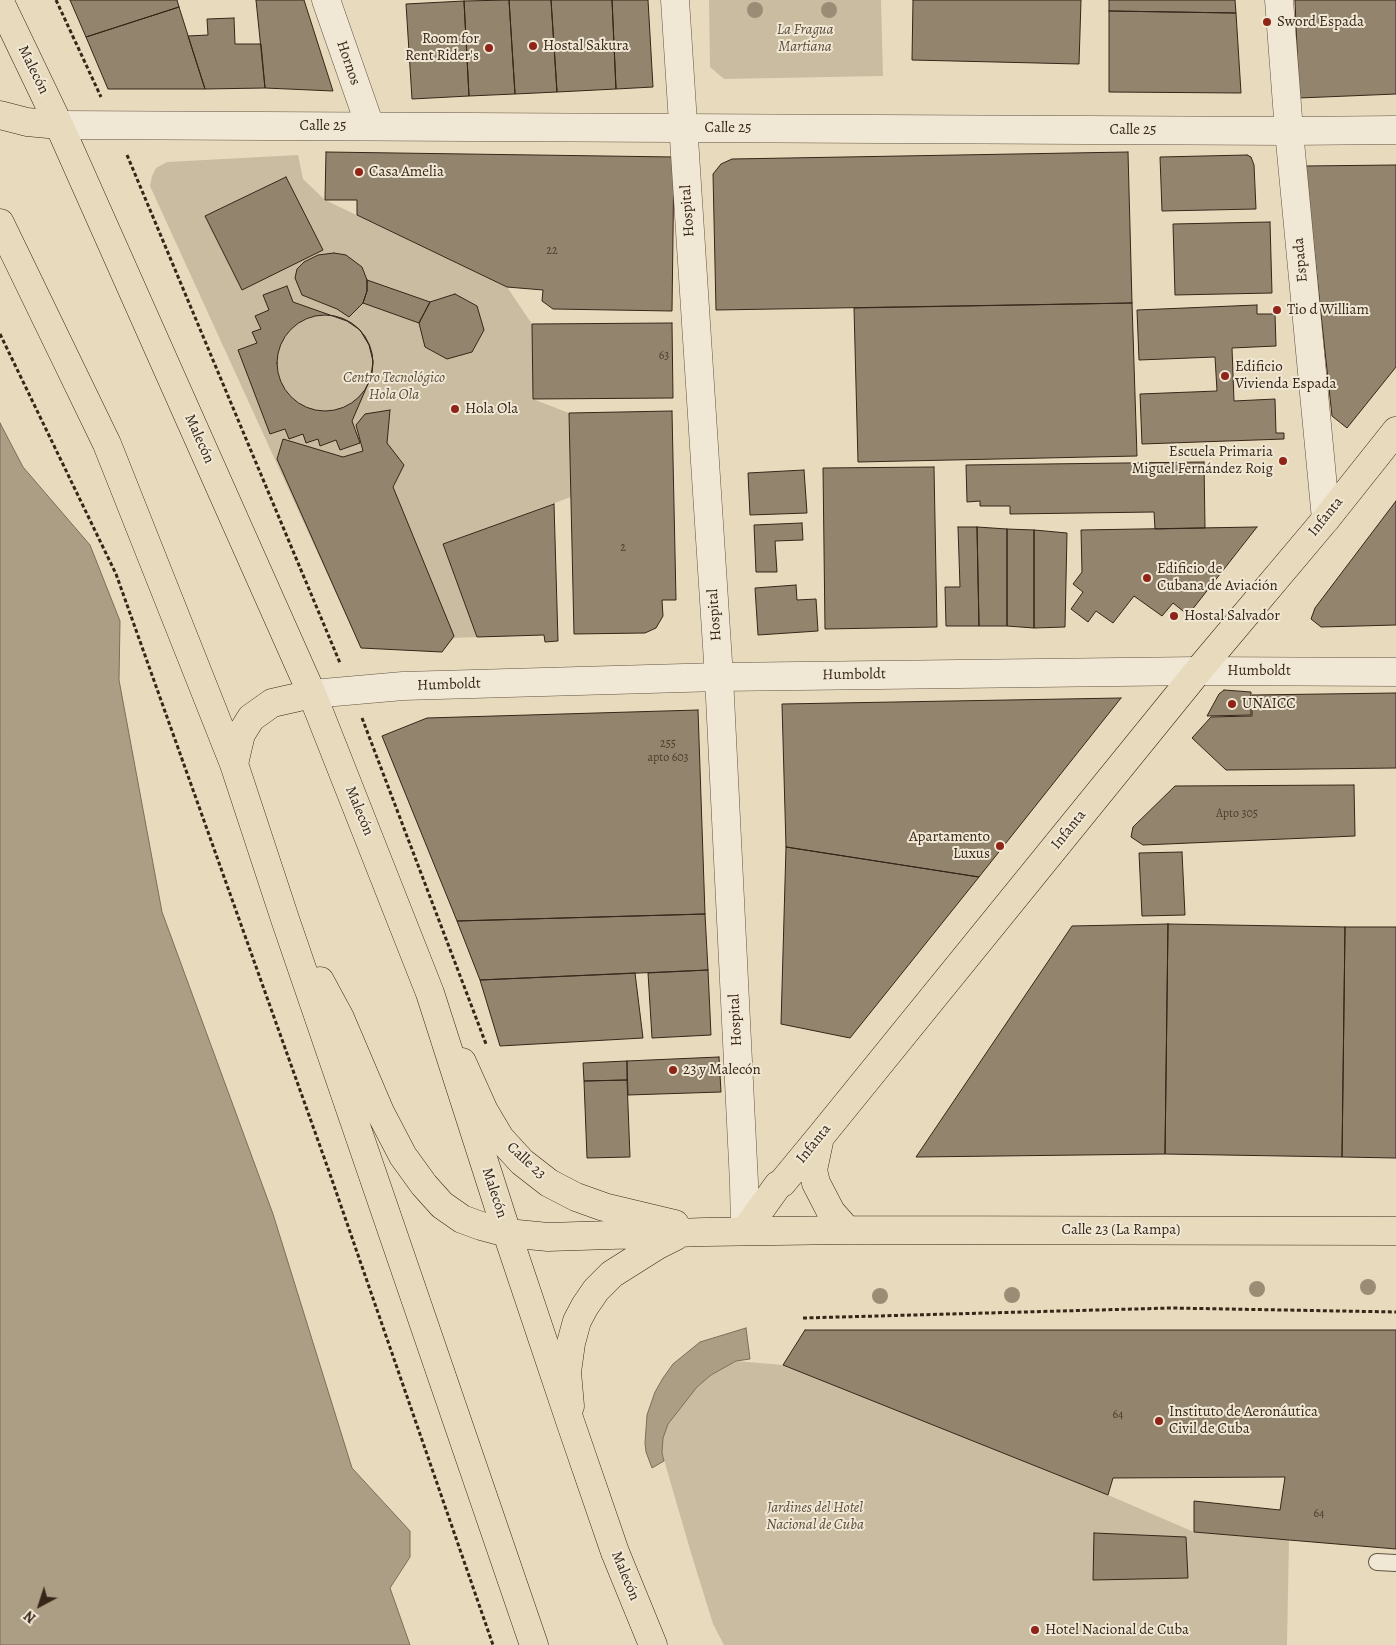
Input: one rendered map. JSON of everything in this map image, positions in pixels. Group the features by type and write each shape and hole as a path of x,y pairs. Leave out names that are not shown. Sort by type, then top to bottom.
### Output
{"main road":[{"name":"Malecón","path":"0,2 60,125 312,694 430,993 571,1424 615,1552 653,1645"},
{"path":"0,115 26,122 60,125"},
{"path":"0,223 107,444 234,764 285,919 534,1645"},
{"name":"Infanta","path":"745,1231 778,1185 782,1183 820,1137 1198,670 1326,519 1396,430"},
{"path":"234,764 241,734 251,718 272,703 312,694"},
{"name":"Calle 23","path":"285,919 340,1018 380,1112 403,1156 424,1185 442,1205 462,1219 507,1233 548,1237 847,1230"},
{"name":"Calle 23","path":"430,993 484,1111 500,1138 522,1162 549,1183 576,1197 604,1207 705,1232"},
{"path":"820,1137 813,1170 816,1183 831,1212 847,1230"},
{"name":"Calle 23 (La Rampa)","path":"847,1230 1396,1231"},
{"path":"571,1424 567,1372 571,1343 577,1321 596,1290 612,1274 658,1245 675,1236 705,1232"}],"street":[{"name":"Hornos","path":"326,0 370,126"},
{"name":"Hospital","path":"675,0 719,677 745,1231"},
{"name":"Espada","path":"1279,0 1289,131 1326,519"},
{"name":"Calle 25","path":"60,125 1396,130"},
{"name":"Humboldt","path":"312,694 413,686 719,677 1198,670 1396,672"}],"lane":[{"path":"1377,1562 1396,1563"}],"path":[{"path":"56,0 114,124 352,690 489,1050"},
{"path":"0,334 116,574 324,1158 493,1645"},
{"path":"803,1318 1171,1308 1396,1312"}],"green space":[{"name":"La Fragua Martiana","path":"709,0 881,0 883,76 724,79 710,67"},
{"name":"Centro Tecnológico Hola Ola","path":"298,155 303,179 325,200 507,287 532,324 533,399 569,413 571,497 443,544 477,637 454,638 442,652 361,648 150,186 156,168 167,162"},
{"name":"Jardines del Hotel Nacional de Cuba","path":"736,1361 783,1365 1108,1495 1194,1532 1289,1540 1287,1645 724,1645 713,1624 662,1453 663,1437 668,1424 684,1402 711,1375"}],"shaded area":[{"path":"0,423 23,467 90,545 120,621 119,680 162,912 273,1214 352,1468 410,1531 410,1557 390,1588 410,1645 0,1645"},
{"path":"746,1328 750,1359 736,1361 711,1375 697,1387 668,1424 663,1438 662,1453 664,1461 652,1468 645,1443 647,1415 655,1392 663,1378 673,1364 700,1342"}],"building":[{"path":"70,0 177,0 179,7 86,37"},
{"path":"256,0 304,0 333,91 265,88"},
{"name":"Hostal Sakura","path":"509,0 551,0 557,92 515,94"},
{"name":"Room for Rent Rider's","path":"509,0 515,94 469,96 464,1"},
{"path":"551,0 612,0 616,89 557,92"},
{"path":"612,0 648,0 653,87 616,89"},
{"path":"913,0 1081,0 1079,64 912,60"},
{"path":"1109,0 1235,0 1236,13 1109,11"},
{"path":"1295,0 1396,0 1396,94 1299,98"},
{"path":"464,1 469,96 412,99 406,4"},
{"path":"179,7 205,89 108,89 86,37"},
{"path":"1109,11 1236,13 1241,93 1109,92"},
{"path":"234,18 235,44 261,44 265,88 205,89 188,36 208,35 207,19"},
{"path":"326,152 674,157 672,311 553,309 542,301 543,290 507,287 357,215 357,200 325,200"},
{"path":"1128,152 1132,303 716,310 713,174 721,164 732,159"},
{"path":"1247,155 1251,157 1254,165 1256,209 1162,211 1160,157"},
{"path":"1396,165 1396,367 1347,428 1332,416 1305,166"},
{"path":"286,177 323,250 242,290 205,216"},
{"path":"1270,222 1272,293 1175,295 1173,224"},
{"path":"334,253 346,255 362,267 367,280 367,291 363,303 349,317 337,309 302,295 295,278 297,269 304,262 318,255"},
{"path":"367,280 430,302 419,323 363,303 367,291"},
{"path":"287,286 293,302 347,321 360,330 369,345 373,361 371,377 352,421 360,443 340,450 336,440 320,446 318,439 306,443 303,434 289,439 285,429 270,434 238,350 257,343 252,332 261,329 255,316 269,310 263,295"},
{"path":"455,294 477,306 484,330 472,352 447,359 425,347 419,323 430,302"},
{"path":"1132,303 1137,456 858,462 854,308"},
{"name":"Edificio Vivienda Espada","path":"1257,305 1257,314 1275,314 1276,346 1232,348 1234,401 1275,399 1276,433 1284,433 1284,439 1142,444 1140,394 1217,391 1215,357 1139,360 1137,310"},
{"path":"325,315 343,319 359,329 369,345 373,363 369,381 359,397 343,407 325,411 307,407 291,397 281,381 277,363 281,345 291,329 307,319"},
{"path":"672,323 673,398 533,399 532,324"},
{"path":"390,410 387,443 404,465 393,487 454,636 442,652 361,648 277,459 283,439 343,457 363,451 356,425 365,414"},
{"path":"672,411 676,600 662,600 663,616 656,628 645,633 574,634 569,413"},
{"path":"1204,462 1205,528 1155,529 1154,512 1010,514 1010,506 980,506 980,501 967,502 966,465"},
{"path":"934,467 937,627 825,629 823,468"},
{"path":"804,470 807,513 750,515 748,473"},
{"path":"1396,501 1396,625 1321,627 1311,619 1315,608"},
{"path":"554,504 558,641 545,642 544,635 477,637 443,544"},
{"path":"802,523 803,540 775,541 777,572 756,572 754,525"},
{"path":"958,527 977,527 979,626 946,626 945,587 960,587"},
{"path":"977,527 1007,529 1007,626 979,626"},
{"name":"Edificio de Cubana de Aviación","path":"1257,527 1188,615 1173,603 1162,616 1134,596 1113,623 1096,611 1088,622 1071,609 1083,592 1073,584 1082,572 1081,530"},
{"path":"1007,529 1034,530 1034,628 1007,626"},
{"path":"1034,530 1067,533 1065,627 1034,628"},
{"path":"796,585 797,600 816,599 818,631 758,635 755,588"},
{"name":"UNAICC","path":"1224,690 1251,692 1251,715 1207,716 1219,694"},
{"path":"1396,693 1396,768 1226,770 1192,738 1211,717 1252,716 1252,695"},
{"path":"1121,698 979,877 786,847 782,704"},
{"path":"698,710 705,914 457,921 382,736 427,718"},
{"path":"1354,785 1355,836 1143,845 1131,837 1133,827 1175,786"},
{"path":"786,847 979,877 850,1038 781,1024"},
{"path":"1182,852 1185,915 1142,916 1139,853"},
{"path":"705,914 708,970 480,980 457,921"},
{"path":"1168,924 1165,1154 916,1157 1072,926"},
{"path":"1168,924 1345,927 1342,1157 1165,1154"},
{"path":"1345,927 1396,927 1396,1158 1342,1157"},
{"path":"708,970 711,1035 652,1038 648,973"},
{"path":"635,973 643,1038 500,1046 480,980"},
{"name":"23 y Malecón","path":"719,1057 721,1092 628,1095 627,1061"},
{"path":"627,1061 627,1080 584,1081 583,1063"},
{"path":"627,1080 630,1157 587,1158 584,1081"},
{"name":"Instituto de Aeronáutica Civil de Cuba","path":"805,1330 1396,1330 1396,1549 1194,1532 1194,1501 1280,1510 1285,1477 1113,1478 1108,1495 783,1365"},
{"path":"1094,1533 1186,1537 1188,1578 1093,1580"}],"place":[{"name":"Sword Espada","path":"1267,22"},
{"name":"Hostal Sakura","path":"533,46"},
{"name":"Room for Rent Rider's","path":"489,48"},
{"name":"Casa Amelia","path":"359,172"},
{"name":"Tio d William","path":"1277,310"},
{"name":"Edificio Vivienda Espada","path":"1225,376"},
{"name":"Hola Ola","path":"455,409"},
{"name":"Escuela Primaria Miguel Fernández Roig","path":"1283,461"},
{"name":"Edificio de Cubana de Aviación","path":"1147,578"},
{"name":"Hostal Salvador","path":"1174,616"},
{"name":"UNAICC","path":"1232,704"},
{"name":"Apartamento Luxus","path":"1000,846"},
{"name":"23 y Malecón","path":"673,1070"},
{"name":"Instituto de Aeronáutica Civil de Cuba","path":"1159,1421"},
{"name":"Hotel Nacional de Cuba","path":"1035,1630"}]}
